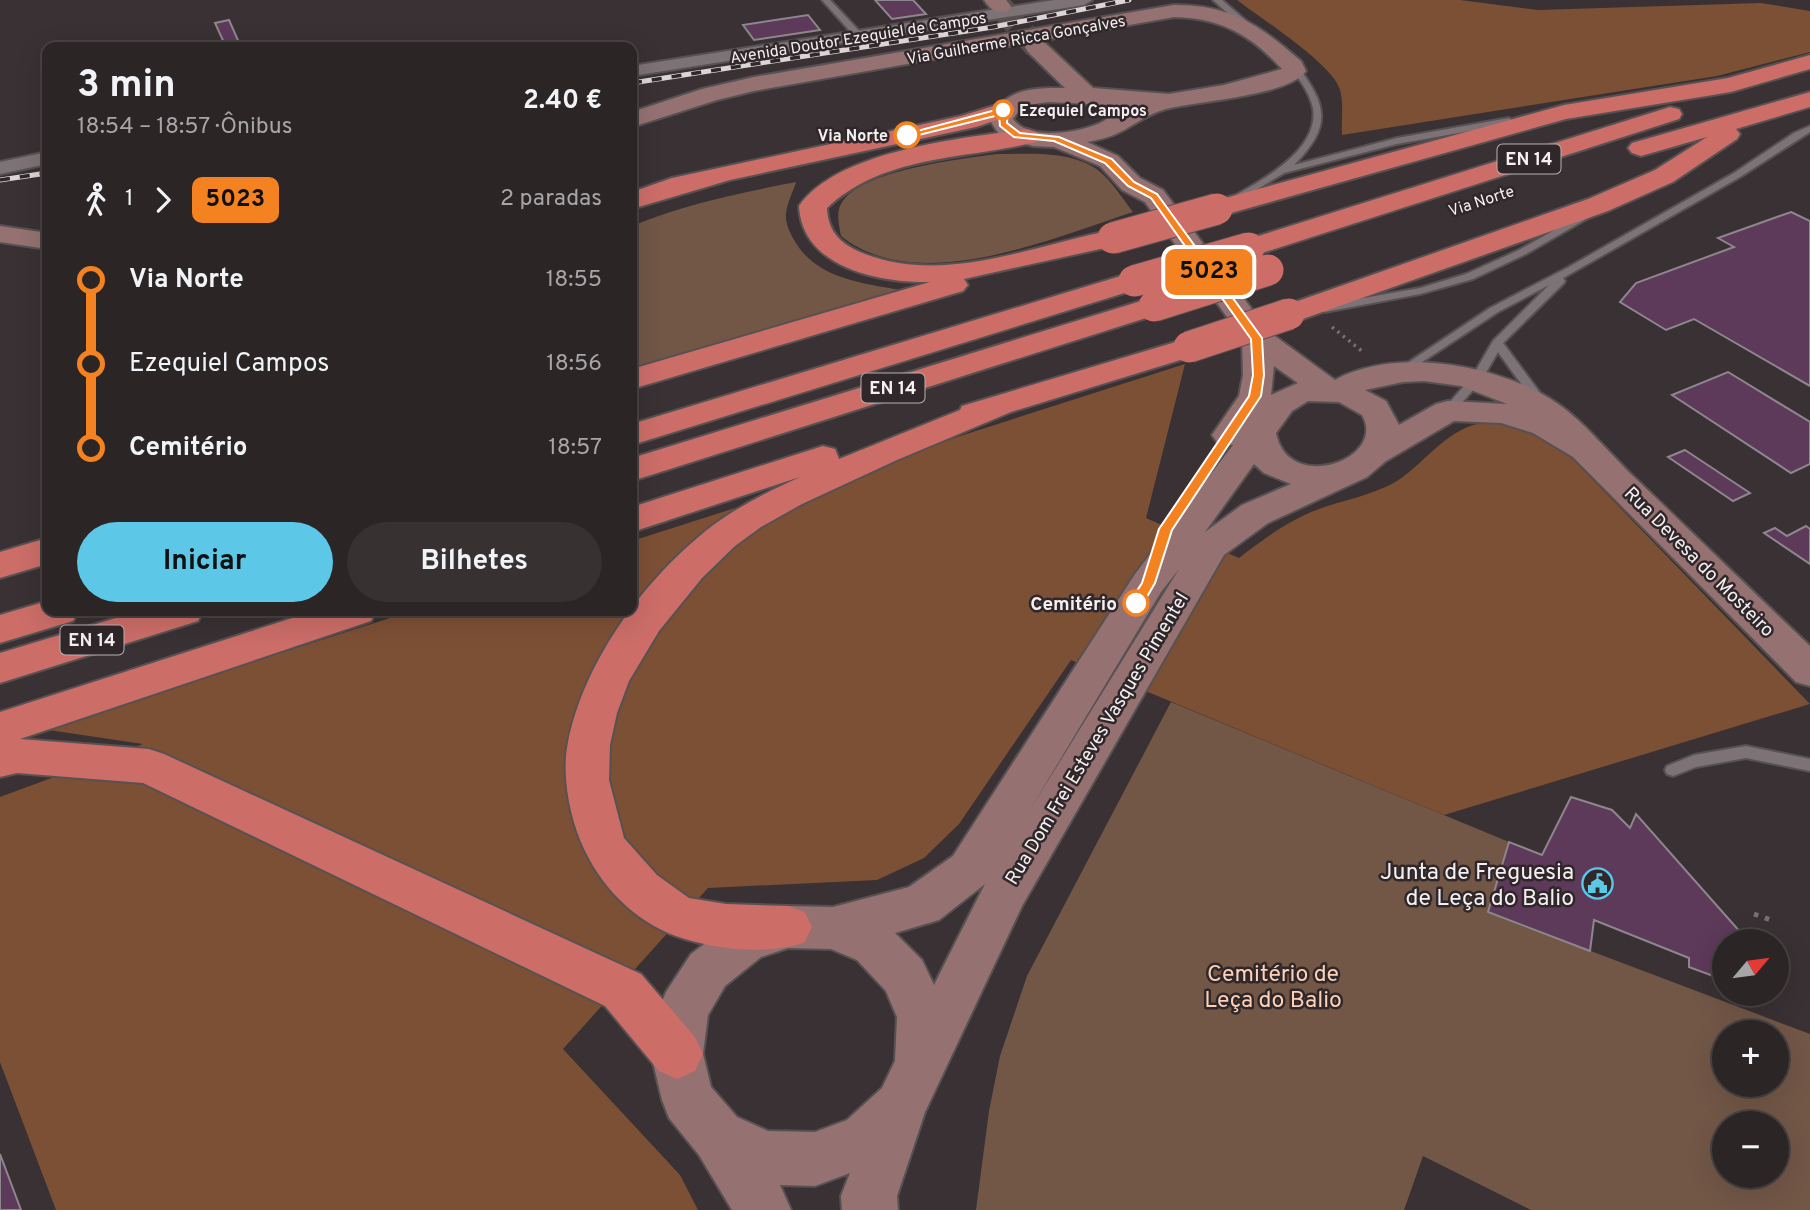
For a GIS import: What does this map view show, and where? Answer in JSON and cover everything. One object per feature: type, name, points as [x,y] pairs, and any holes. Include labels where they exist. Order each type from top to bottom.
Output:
[{"type":"highway","points":[[637,378],[1217,209],[1564,112],[1731,85],[1810,62]]},
{"type":"highway","name":"Via Norte","points":[[637,468],[1144,293],[1249,248],[1670,114],[1810,74]]},
{"type":"highway","name":"Via Norte","points":[[1465,206],[1701,129],[1764,114],[1810,99]]},
{"type":"highway","points":[[637,199],[681,184],[730,172],[967,122],[1010,106]]},
{"type":"highway","points":[[637,518],[869,442],[999,406],[1301,313],[1598,205],[1664,176],[1764,114]]},
{"type":"highway","points":[[1027,137],[907,158],[876,166],[848,178],[822,195],[813,206],[816,232],[830,247],[849,258],[875,268],[910,274],[963,272],[1078,244],[1113,239]]},
{"type":"highway","name":"Via Norte","points":[[637,434],[1144,293],[1281,265]]},
{"type":"highway","points":[[810,928],[714,925],[669,912],[622,870],[603,844],[587,774],[593,723],[608,682],[640,626],[666,592],[738,524],[767,506],[876,454],[999,406]]},
{"type":"highway","points":[[0,565],[42,552]]},
{"type":"highway","name":"EN 14","points":[[0,629],[43,616]]},
{"type":"highway","name":"EN 14","points":[[0,668],[168,616]]},
{"type":"highway","points":[[0,729],[342,616]]},
{"type":"highway","points":[[0,760],[17,756],[149,766],[623,990],[677,1054]]},
{"type":"main road","name":"Via Guilherme Ricca Gonçalves","points":[[637,118],[710,94],[754,84],[1164,12],[1214,14],[1234,20],[1248,27],[1293,66]]},
{"type":"main road","points":[[1116,123],[1121,108],[1094,95],[1035,47],[1040,80],[1010,106],[1001,119],[1007,128],[1027,137],[1056,139],[1088,135],[1116,123],[1166,101],[1280,79],[1291,74],[1293,66]]},
{"type":"main road","points":[[1010,106],[1049,95],[1094,95],[1166,101]]},
{"type":"main road","points":[[1116,123],[1154,181],[1154,196]]},
{"type":"main road","points":[[1056,139],[1109,161],[1131,184],[1154,196],[1257,345],[1272,370],[1260,446],[1267,458],[1281,469],[1298,476],[1338,477],[1448,411],[1504,413],[1545,426],[1589,452]]},
{"type":"main road","points":[[0,233],[42,240]]},
{"type":"main road","points":[[1257,345],[1333,390],[1366,403],[1380,419],[1383,432],[1374,453]]},
{"type":"main road","name":"Rua Dom Frei Esteves Vasques Pimentel","points":[[1148,583],[1165,529],[1255,396],[1259,375],[1257,345]]},
{"type":"main road","points":[[1265,423],[1290,397],[1333,390],[1353,381],[1394,372],[1440,371],[1478,379],[1511,391],[1547,411],[1589,452]]},
{"type":"main road","name":"Rua Dom Frei Esteves Vasques Pimentel","points":[[810,928],[922,905],[969,870],[1148,583],[1265,423]]},
{"type":"main road","name":"Rua Devesa do Mosteiro","points":[[1589,452],[1810,671]]},
{"type":"main road","name":"Rua Dom Frei Esteves Vasques Pimentel","points":[[870,1210],[869,1196],[911,1085],[1005,892],[1211,546],[1255,514],[1338,477]]},
{"type":"main road","points":[[719,1136],[766,1158],[815,1159],[864,1141],[911,1085],[922,1017],[905,976],[874,945],[810,928],[745,941],[708,970],[684,1009],[677,1054],[688,1100],[719,1136],[763,1210]]},
{"type":"street","name":"Avenida Doutor Ezequiel de Campos","points":[[637,70],[1084,0]]},
{"type":"street","points":[[0,168],[42,159]]},
{"type":"lane","points":[[826,0],[860,37]]},
{"type":"lane","points":[[1217,0],[1248,27]]},
{"type":"lane","points":[[1285,170],[1309,143],[1314,132],[1317,107],[1315,94],[1293,66]]},
{"type":"lane","points":[[1217,209],[1285,170],[1396,141],[1564,112]]},
{"type":"lane","points":[[1394,372],[1494,310],[1571,270],[1737,175],[1810,129]]},
{"type":"lane","points":[[1448,411],[1478,379],[1497,344],[1571,270]]},
{"type":"lane","points":[[1497,344],[1547,411]]},
{"type":"lane","points":[[1673,770],[1694,761],[1746,752],[1810,765]]},
{"type":"path","points":[[1301,313],[1354,343],[1394,372]]},
{"type":"path","points":[[1754,914],[1774,921]]},
{"type":"green space","points":[[997,154],[1049,154],[1087,164],[1108,179],[1133,212],[1024,248],[945,262],[907,262],[872,254],[841,236],[838,215],[841,204],[851,192],[868,183],[912,168]]},
{"type":"green space","points":[[796,182],[786,220],[802,252],[814,263],[842,277],[905,291],[637,367],[637,224],[692,205]]},
{"type":"green space","name":"Cemitério de Leça do Balio","points":[[1171,702],[1509,842],[1488,912],[1712,997],[1712,1006],[1736,1006],[1773,1020],[1712,1020],[1712,1097],[1789,1097],[1789,1026],[1810,1034],[1810,1210],[1531,1210],[1423,1156],[1404,1210],[976,1210],[989,1111],[1000,1056],[1027,976]]},
{"type":"shaded area","points":[[1237,0],[1460,0],[1538,10],[1761,3],[1810,11],[1810,52],[1717,76],[1342,135],[1341,95],[1335,79],[1310,55]]},
{"type":"shaded area","points":[[1185,364],[1146,518],[1239,558],[1301,516],[1377,491],[1397,481],[1460,430],[1485,423],[1506,425],[1565,451],[1810,704],[1444,815],[1071,660],[959,824],[924,858],[877,880],[708,888],[563,1049],[680,1175],[698,1210],[56,1210],[0,1062],[0,797],[143,744],[42,729],[396,616],[637,616],[637,539]]},
{"type":"building","points":[[875,0],[913,0],[926,14],[892,19]]},
{"type":"building","points":[[808,15],[820,30],[754,40],[743,25]]},
{"type":"building","points":[[229,20],[239,42],[224,42],[215,23]]},
{"type":"building","points":[[1791,212],[1810,221],[1810,386],[1694,319],[1666,330],[1620,302],[1636,283],[1734,247],[1718,238]]},
{"type":"building","points":[[1728,372],[1810,422],[1810,464],[1791,473],[1672,395]]},
{"type":"building","points":[[1685,450],[1750,493],[1733,501],[1668,457]]},
{"type":"building","points":[[1806,526],[1810,529],[1810,564],[1764,533],[1775,528],[1787,536]]},
{"type":"building","name":"Junta de Freguesia de Leça do Balio","points":[[1571,797],[1612,810],[1630,828],[1636,814],[1738,929],[1712,929],[1712,976],[1689,967],[1689,958],[1594,920],[1590,951],[1488,912],[1509,842],[1542,855]]},
{"type":"building","points":[[0,1154],[21,1210],[0,1210]]},
{"type":"tunnel","points":[[1000,6],[1036,47]]},
{"type":"railway","points":[[637,82],[993,27],[1129,0]]},
{"type":"railway","points":[[0,180],[42,174]]},
{"type":"bus line","name":"5023","points":[[907,135],[967,122],[1003,110],[1003,124],[1017,135],[1056,139],[1109,161],[1131,184],[1154,196],[1257,338],[1259,375],[1255,396],[1165,529],[1148,583],[1136,603]]},
{"type":"place","name":"Ezequiel Campos","points":[[1003,110]]},
{"type":"place","name":"Via Norte","points":[[907,135]]},
{"type":"place","name":"Cemitério","points":[[1136,603]]},
{"type":"place","name":"Junta de Freguesia de Leça do Balio","points":[[1597,884]]}]
